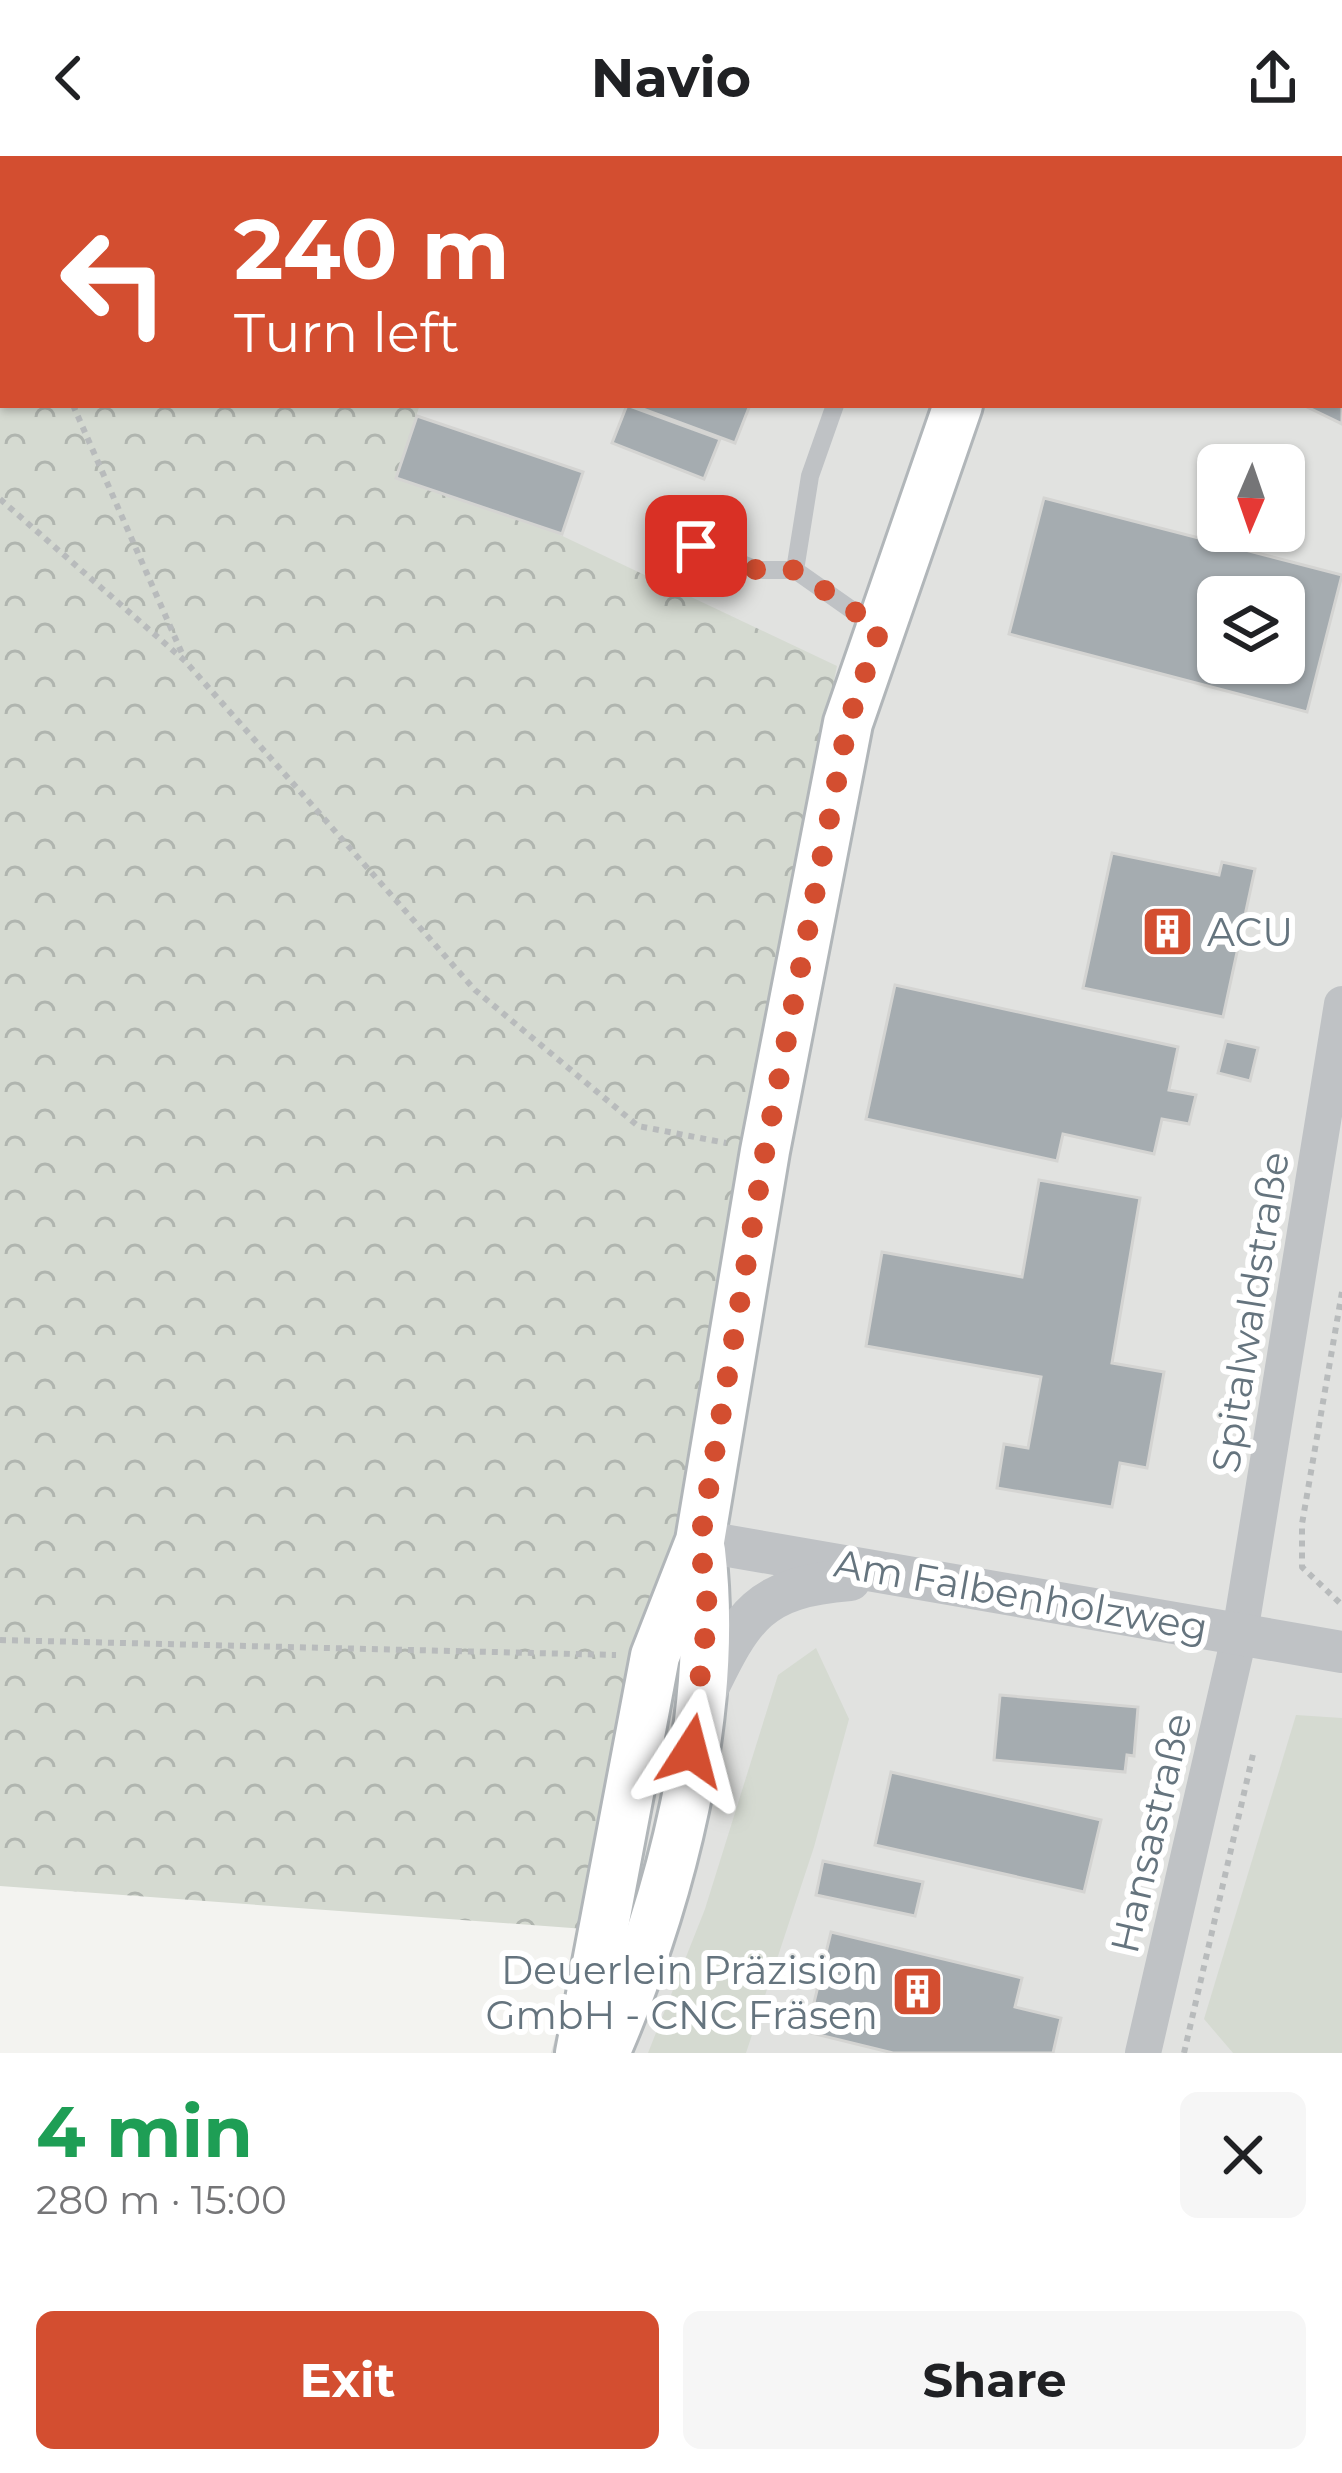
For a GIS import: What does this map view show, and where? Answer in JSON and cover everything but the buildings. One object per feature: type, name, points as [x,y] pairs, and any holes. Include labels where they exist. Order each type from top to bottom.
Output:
[{"type":"main road","points":[[580,2053],[655,1656],[700,1541],[765,1151],[848,723],[957,408]]},
{"type":"main road","points":[[604,2053],[667,1888],[699,1706],[708,1612],[700,1541]]},
{"type":"street","name":"Spitalwaldstraße","points":[[1240,1633],[1342,1004]]},
{"type":"street","name":"Am Falbenholzweg","points":[[700,1541],[1342,1652]]},
{"type":"street","points":[[699,1706],[730,1642],[773,1594],[802,1583],[912,1575]]},
{"type":"street","name":"Hansastraße","points":[[1143,2053],[1240,1633]]},
{"type":"lane","points":[[795,570],[810,476],[834,408]]},
{"type":"lane","points":[[665,534],[757,570],[795,570],[880,629]]},
{"type":"path","points":[[74,408],[185,661]]},
{"type":"path","points":[[0,499],[185,661],[476,990],[638,1126],[765,1151]]},
{"type":"path","points":[[1342,1292],[1302,1524],[1302,1567],[1342,1605]]},
{"type":"path","points":[[0,1640],[655,1656]]},
{"type":"path","points":[[1184,2053],[1254,1750]]},
{"type":"shaded area","points":[[419,408],[1342,408],[1342,2053],[551,2053],[585,1929],[678,1516],[736,1169],[402,459]]},
{"type":"green space","points":[[0,408],[419,408],[402,460],[837,666],[736,1169],[678,1516],[585,1929],[0,1886]]},
{"type":"green space","points":[[816,1648],[849,1719],[814,1847],[746,2053],[648,2053],[705,1909],[778,1675]]},
{"type":"green space","points":[[1296,1715],[1342,1718],[1342,2053],[1233,2053],[1204,2019]]},
{"type":"place","name":"ACU","points":[[1168,932]]},
{"type":"place","name":"Deuerlein Präzision GmbH - CNC Fräsen","points":[[917,1992]]},
{"type":"route","points":[[691,1751],[708,1612],[700,1541],[765,1151],[848,723],[880,629],[795,570],[757,570],[696,546]]}]
